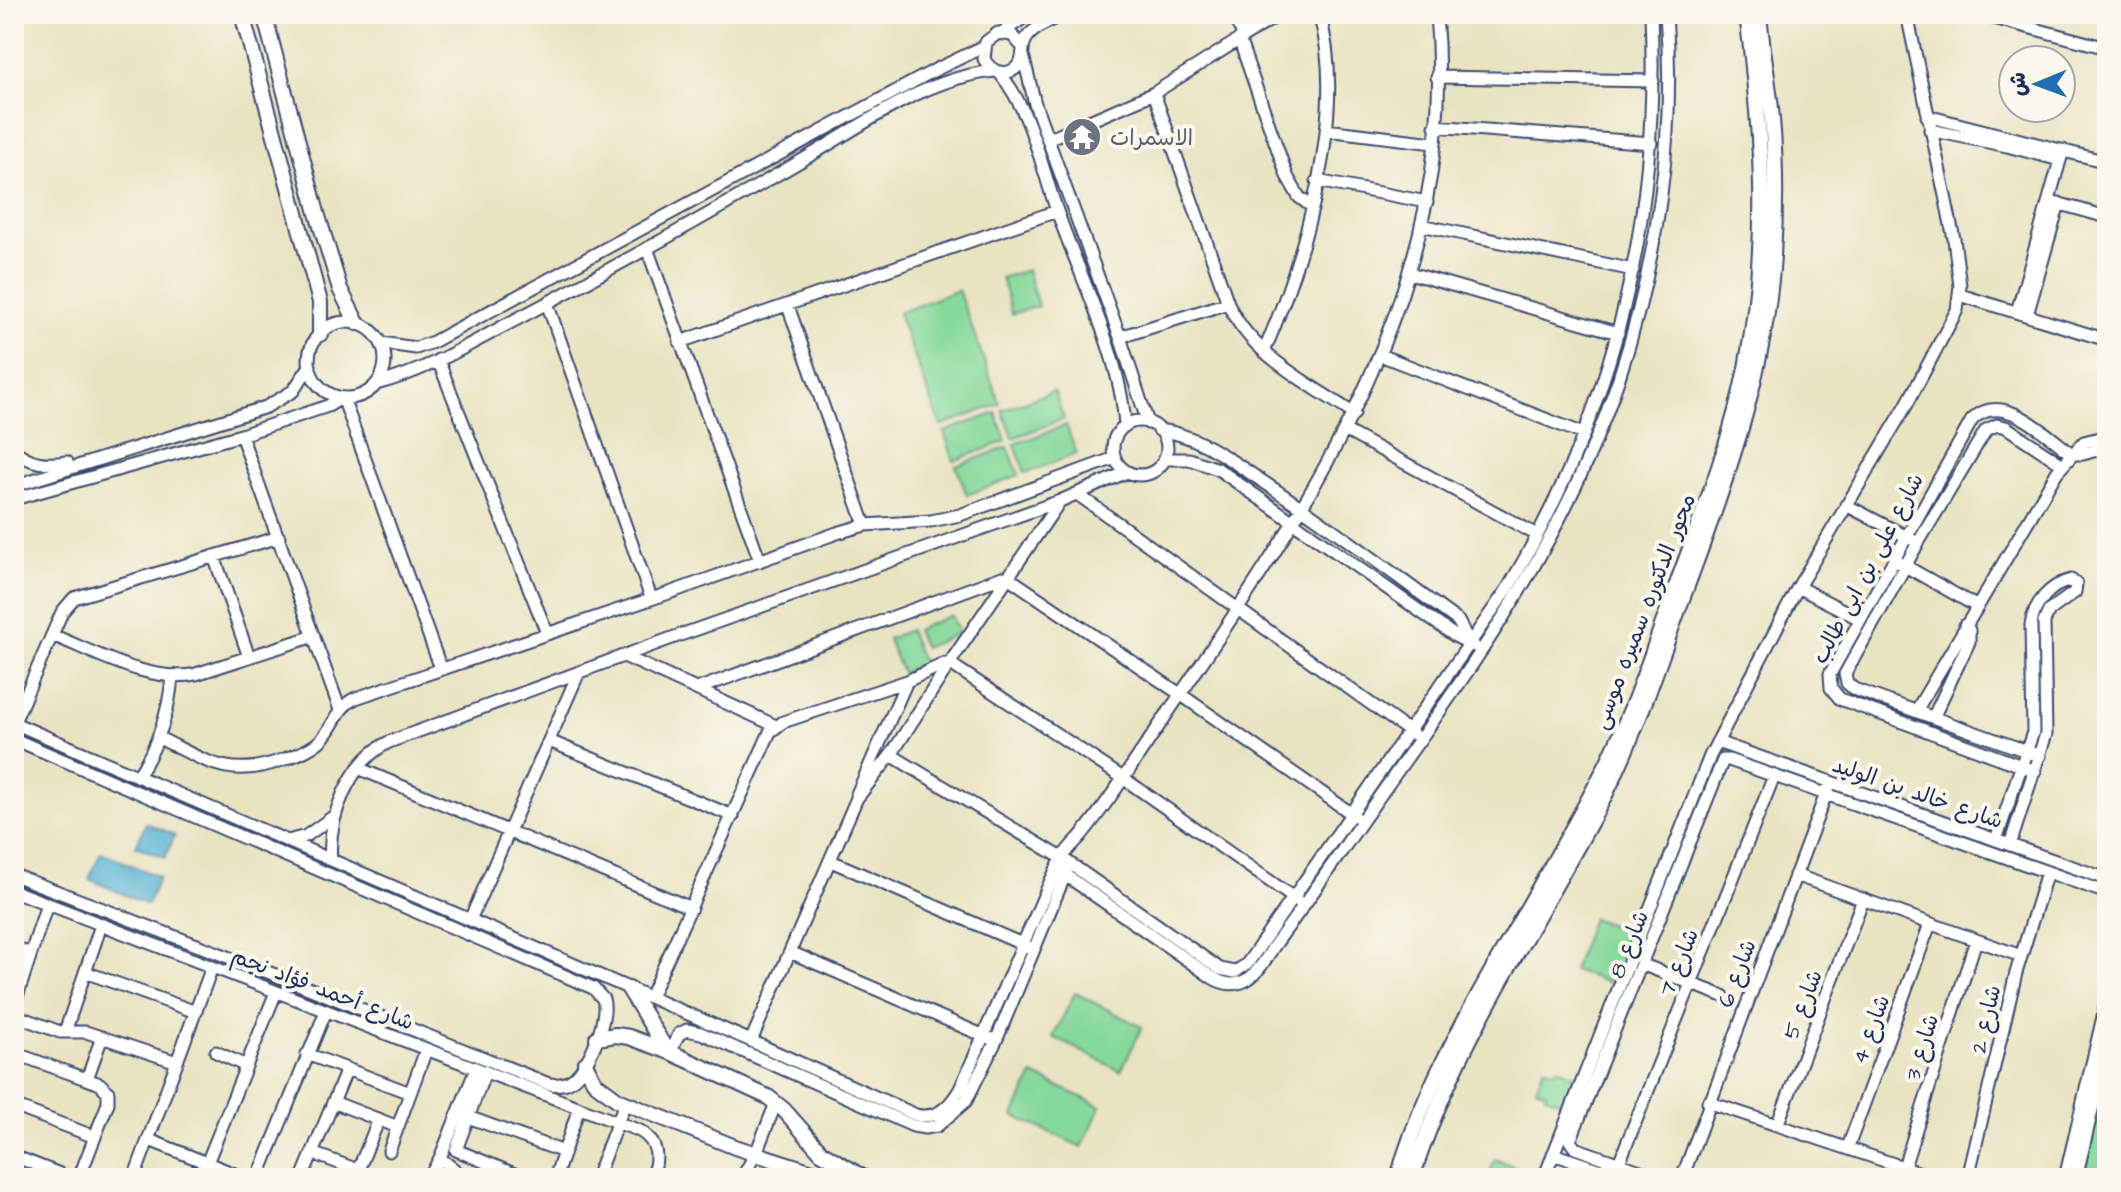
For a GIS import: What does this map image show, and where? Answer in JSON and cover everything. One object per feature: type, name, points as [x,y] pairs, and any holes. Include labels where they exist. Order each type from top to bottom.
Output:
[{"type":"main road","points":[[242,14],[320,302],[320,334]]},
{"type":"main road","points":[[264,14],[317,213],[342,296],[357,323]]},
{"type":"main road","name":"محور الدكتوره سميره موسى","points":[[1398,1178],[1411,1135],[1446,1056],[1595,789],[1624,729],[1724,455],[1746,370],[1761,255],[1761,145],[1747,14]]},
{"type":"main road","name":"محور الدكتوره سميره موسى","points":[[1412,1178],[1424,1139],[1457,1064],[1604,795],[1634,733],[1734,458],[1757,373],[1773,257],[1772,121],[1759,14]]},
{"type":"main road","points":[[629,989],[668,1052]]},
{"type":"main road","points":[[597,1038],[623,1036],[761,1093],[776,1103],[821,1152],[864,1178]]},
{"type":"main road","points":[[585,1064],[600,1088],[625,1103],[831,1178]]},
{"type":"street","points":[[381,343],[416,348],[433,342],[935,70],[983,47],[993,35],[1003,32],[1029,14]]},
{"type":"street","points":[[14,499],[241,435],[328,406],[342,398],[362,395],[376,384],[401,377],[438,360],[754,189],[918,93],[956,77],[1015,68],[1035,30],[1063,14]]},
{"type":"street","points":[[1232,14],[1287,176],[1299,197],[1312,207]]},
{"type":"street","points":[[1048,139],[1154,93],[1280,14]]},
{"type":"street","points":[[1264,352],[1293,281],[1312,207],[1326,130],[1329,77],[1326,41],[1319,14]]},
{"type":"street","points":[[941,1118],[957,1094],[1078,839],[1238,609],[1294,522],[1354,414],[1410,273],[1427,202],[1435,126],[1436,14]]},
{"type":"street","points":[[1300,902],[1362,822],[1481,651],[1584,434],[1618,333],[1645,205],[1653,81],[1651,14]]},
{"type":"street","points":[[891,755],[1063,866],[1213,978],[1230,984],[1246,980],[1254,974],[1351,814],[1470,644],[1512,591],[1569,499],[1609,407],[1639,309],[1660,207],[1668,118],[1666,14]]},
{"type":"street","points":[[1544,1178],[1702,773],[1798,587],[1951,324],[1960,295],[1954,239],[1907,14]]},
{"type":"street","points":[[1978,14],[2107,48]]},
{"type":"street","points":[[1003,32],[1016,37],[1022,50],[1048,139],[1148,423]]},
{"type":"street","points":[[983,47],[987,64],[998,72],[1023,111],[1119,383],[1125,426]]},
{"type":"street","points":[[1437,77],[1653,81]]},
{"type":"street","points":[[1154,93],[1228,303],[1243,332],[1264,352],[1354,414]]},
{"type":"street","points":[[1927,116],[2062,155],[2107,162]]},
{"type":"street","points":[[1435,126],[1651,143]]},
{"type":"street","points":[[1326,130],[1434,143]]},
{"type":"street","points":[[1930,130],[2009,141]]},
{"type":"street","points":[[2022,313],[2054,202],[2062,155]]},
{"type":"street","points":[[744,174],[754,189]]},
{"type":"street","points":[[1317,181],[1427,202]]},
{"type":"street","points":[[2054,202],[2107,217]]},
{"type":"street","points":[[1645,205],[1660,207]]},
{"type":"street","points":[[680,342],[1057,211]]},
{"type":"street","points":[[1421,225],[1633,270]]},
{"type":"street","points":[[647,248],[760,561]]},
{"type":"street","points":[[1410,273],[1618,333]]},
{"type":"street","points":[[1960,295],[2107,340]]},
{"type":"street","points":[[547,303],[651,598]]},
{"type":"street","points":[[1120,337],[1228,303]]},
{"type":"street","points":[[788,306],[865,525]]},
{"type":"street","points":[[376,384],[385,364],[381,343],[375,334],[357,323],[337,323],[320,334],[313,343],[312,375],[324,390],[342,398],[441,669]]},
{"type":"street","points":[[1380,355],[1584,434]]},
{"type":"street","points":[[438,360],[547,633]]},
{"type":"street","points":[[14,486],[52,468],[84,462],[275,404],[299,385],[310,366]]},
{"type":"street","name":"شارع على بن ابى طالب","points":[[2035,771],[1847,702],[1835,694],[1829,681],[1905,536],[1972,420],[1984,409],[1998,408],[2016,415],[2072,454]]},
{"type":"street","points":[[1159,430],[1165,440],[1164,459],[1151,473],[1139,475],[1127,472],[1115,458],[1114,441],[1125,426],[1134,422],[1148,423],[1159,430],[1183,434],[1202,442],[1302,507],[1458,621],[1470,644]]},
{"type":"street","name":"شارع على بن ابى طالب","points":[[2040,756],[1854,689],[1845,679],[1918,543],[1989,428],[1997,425],[2006,427],[2063,465]]},
{"type":"street","points":[[1346,431],[1537,535]]},
{"type":"street","points":[[241,435],[340,710]]},
{"type":"street","points":[[1916,711],[2063,465],[2086,441],[2107,436]]},
{"type":"street","points":[[2072,454],[2107,447]]},
{"type":"street","points":[[14,450],[25,459],[52,468]]},
{"type":"street","points":[[159,738],[223,767],[253,769],[312,747],[328,732],[340,710],[352,700],[837,533],[865,525],[952,517],[1115,458]]},
{"type":"street","points":[[1164,459],[1189,459],[1218,469],[1455,636],[1481,651]]},
{"type":"street","points":[[52,468],[58,485]]},
{"type":"street","points":[[331,860],[334,816],[358,768],[373,751],[389,742],[1060,501],[1127,472]]},
{"type":"street","points":[[1077,494],[1420,739]]},
{"type":"street","points":[[857,798],[891,755],[1060,501]]},
{"type":"street","points":[[1846,505],[1918,543]]},
{"type":"street","points":[[279,537],[79,596],[65,607],[14,722],[916,1115],[941,1118]]},
{"type":"street","points":[[214,556],[249,657]]},
{"type":"street","points":[[1893,559],[1976,606]]},
{"type":"street","points":[[697,689],[1002,577],[1009,578],[1362,822]]},
{"type":"street","points":[[1996,840],[2027,751],[2034,720],[2032,618],[2036,605],[2067,580],[2075,583],[2075,592],[2049,611],[2044,622],[2047,721],[2040,756],[2010,845]]},
{"type":"street","points":[[1798,587],[1860,619]]},
{"type":"street","points":[[2049,592],[2057,604]]},
{"type":"street","points":[[1933,718],[1969,642],[1969,630],[1965,625]]},
{"type":"street","points":[[52,635],[149,673],[172,677],[196,674],[314,636]]},
{"type":"street","points":[[624,656],[776,726]]},
{"type":"street","points":[[650,997],[767,737],[776,726],[949,664]]},
{"type":"street","points":[[949,664],[1123,778],[1300,902]]},
{"type":"street","points":[[470,920],[579,672]]},
{"type":"street","points":[[138,776],[159,738],[170,702],[172,677]]},
{"type":"street","points":[[751,1041],[907,681]]},
{"type":"street","points":[[1940,735],[1946,722]]},
{"type":"street","points":[[14,739],[593,988],[603,999],[606,1009],[585,1064]]},
{"type":"street","points":[[549,741],[733,816]]},
{"type":"street","name":"شارع خالد بن الوليد","points":[[1717,742],[1828,789],[2107,893]]},
{"type":"street","name":"شارع خالد بن الوليد","points":[[1729,760],[1774,776],[1828,789],[1996,840],[2107,879]]},
{"type":"street","name":"شارع 8","points":[[1619,1163],[1575,1148],[1571,1138],[1720,763],[1729,760]]},
{"type":"street","points":[[358,768],[691,908]]},
{"type":"street","name":"شارع 7","points":[[1619,1163],[1774,776]]},
{"type":"street","name":"شارع 6","points":[[1682,1178],[1828,789]]},
{"type":"street","points":[[288,841],[306,836],[334,816]]},
{"type":"street","points":[[233,832],[239,828],[239,820]]},
{"type":"street","points":[[267,847],[267,840],[273,835]]},
{"type":"street","points":[[831,861],[1028,947]]},
{"type":"street","name":"شارع 2","points":[[1968,1178],[2021,956],[2047,872]]},
{"type":"street","name":"شارع أحمد فؤاد نجم","points":[[14,875],[549,1084],[561,1085],[572,1080],[585,1064]]},
{"type":"street","points":[[1795,875],[2021,956]]},
{"type":"street","name":"شارع أحمد فؤاد نجم","points":[[14,891],[640,1131],[651,1140],[657,1154],[651,1178]]},
{"type":"street","name":"شارع 5","points":[[1778,1123],[1863,899]]},
{"type":"street","points":[[15,999],[47,904]]},
{"type":"street","name":"شارع 4","points":[[1848,1147],[1930,924]]},
{"type":"street","points":[[65,1032],[101,925]]},
{"type":"street","name":"شارع 3","points":[[1904,1167],[1976,940]]},
{"type":"street","points":[[668,1052],[679,1034],[687,1030],[697,1031],[913,1126],[930,1128],[966,1101],[996,1041],[1028,947]]},
{"type":"street","points":[[14,948],[31,954]]},
{"type":"street","points":[[790,952],[996,1041]]},
{"type":"street","points":[[1641,964],[1723,996]]},
{"type":"street","points":[[134,1178],[212,967]]},
{"type":"street","points":[[85,972],[196,1012]]},
{"type":"street","points":[[207,1163],[276,992]]},
{"type":"street","points":[[2065,1178],[2107,1000]]},
{"type":"street","points":[[258,1178],[326,1011]]},
{"type":"street","points":[[14,1015],[65,1032],[80,1031],[102,1037],[177,1062]]},
{"type":"street","points":[[87,1079],[102,1037]]},
{"type":"street","points":[[2076,1178],[2107,1047]]},
{"type":"street","points":[[389,1151],[426,1050]]},
{"type":"street","points":[[216,1052],[246,1066]]},
{"type":"street","points":[[14,1053],[105,1087],[110,1097],[79,1178]]},
{"type":"street","points":[[307,1054],[410,1093]]},
{"type":"street","points":[[302,1178],[347,1069]]},
{"type":"street","points":[[481,1070],[456,1149],[458,1153],[524,1178]]},
{"type":"street","points":[[429,1178],[481,1070]]},
{"type":"street","points":[[333,1102],[398,1127]]},
{"type":"street","points":[[1708,1102],[1936,1178]]},
{"type":"street","points":[[596,1178],[625,1103]]},
{"type":"street","points":[[742,1178],[756,1153],[776,1103]]},
{"type":"street","points":[[14,1106],[95,1137]]},
{"type":"street","points":[[555,1178],[579,1108]]},
{"type":"street","points":[[468,1117],[564,1152]]},
{"type":"street","points":[[312,1153],[359,1168],[379,1119]]},
{"type":"street","points":[[149,1140],[245,1178]]},
{"type":"street","points":[[1553,1154],[1624,1178]]},
{"type":"street","points":[[14,1156],[70,1178]]},
{"type":"street","points":[[440,1158],[465,1178]]},
{"type":"street","points":[[1619,1163],[1660,1178]]},
{"type":"street","points":[[29,1178],[34,1164]]},
{"type":"green space","points":[[1027,270],[1038,306],[1012,314],[1001,278]]},
{"type":"green space","points":[[958,290],[1000,404],[941,426],[898,313]]},
{"type":"green space","points":[[1054,391],[1064,419],[1013,438],[1002,410]]},
{"type":"green space","points":[[996,413],[1006,441],[954,461],[944,432]]},
{"type":"green space","points":[[1066,425],[1077,454],[1025,473],[1015,444]]},
{"type":"green space","points":[[1008,447],[1019,475],[967,495],[956,466]]},
{"type":"green space","points":[[951,615],[959,633],[924,648],[916,630]]},
{"type":"green space","points":[[909,630],[923,664],[902,673],[888,639]]},
{"type":"green space","points":[[1592,918],[1636,935],[1618,986],[1573,970]]},
{"type":"green space","points":[[1075,993],[1142,1027],[1121,1071],[1053,1037]]},
{"type":"green space","points":[[1544,1067],[1575,1075],[1564,1103],[1536,1088]]},
{"type":"green space","points":[[1033,1075],[1101,1106],[1082,1147],[1014,1116]]},
{"type":"green space","points":[[2102,1099],[2107,1101],[2107,1178],[2082,1178]]},
{"type":"green space","points":[[1495,1159],[1534,1175],[1533,1178],[1488,1178]]},
{"type":"water","points":[[146,823],[175,835],[165,858],[136,846]]},
{"type":"water","points":[[101,852],[159,877],[147,905],[89,879]]},
{"type":"place","name":"الاسمرات","points":[[1082,137]]}]
